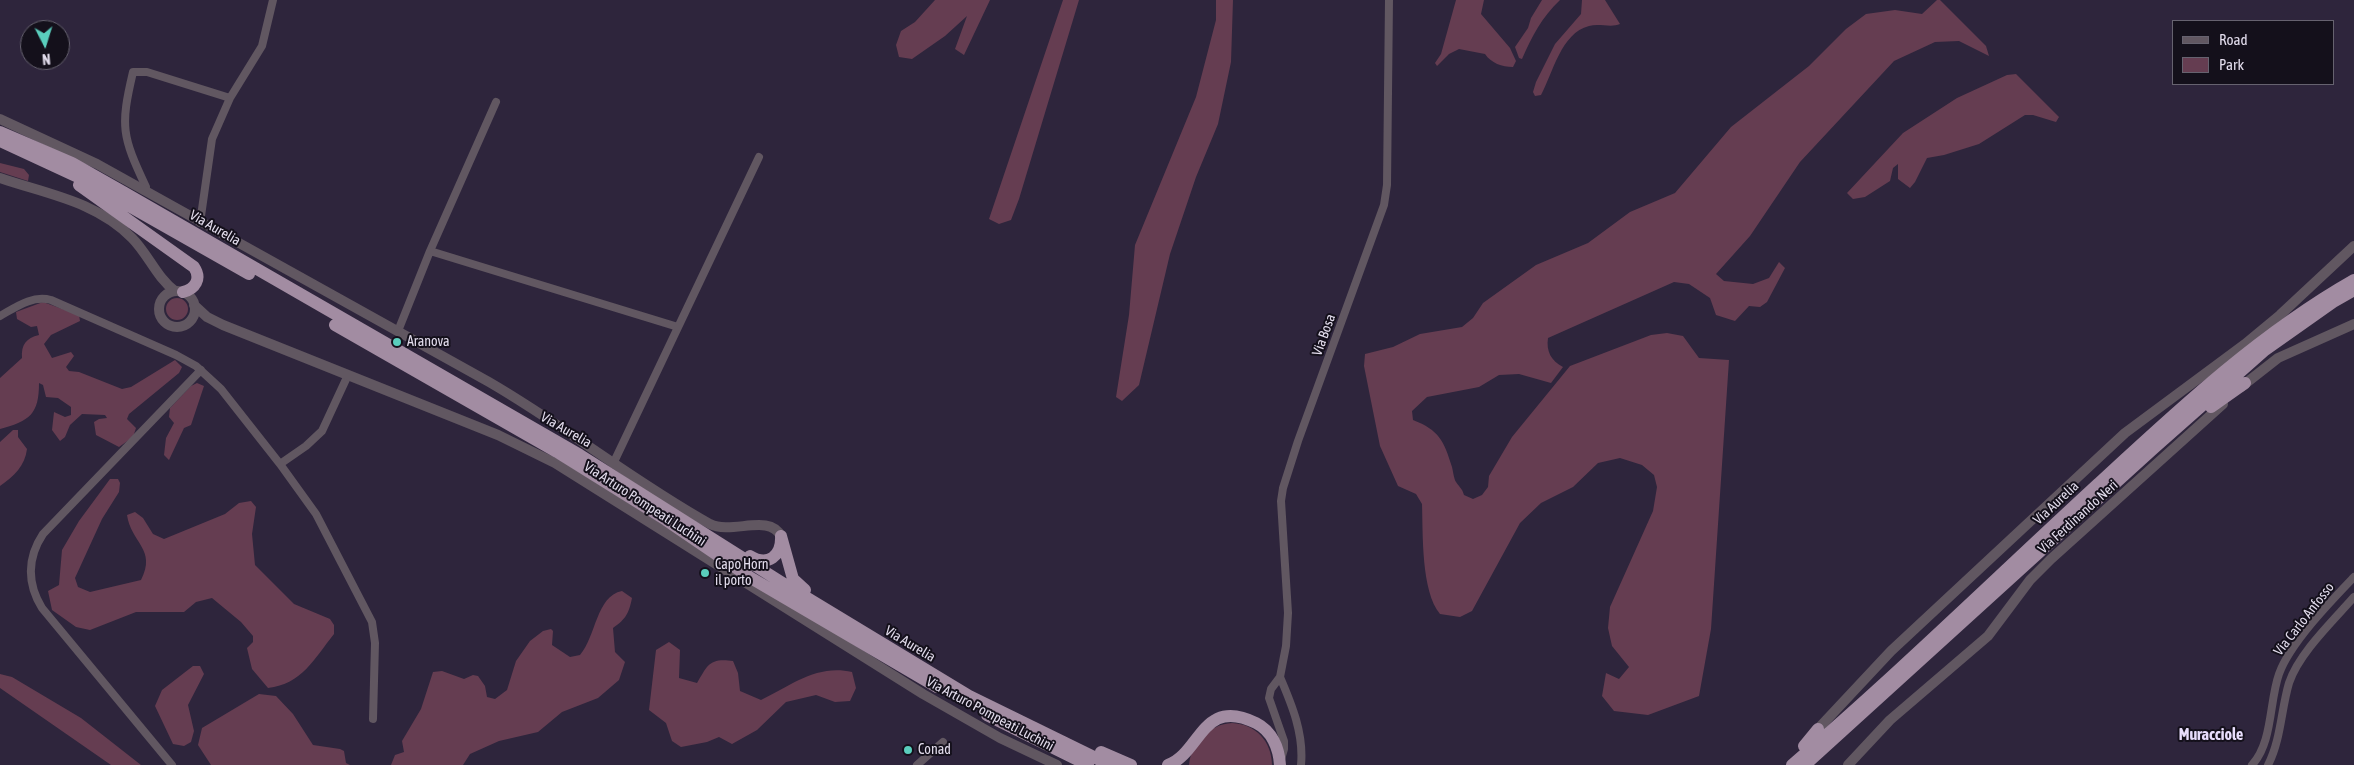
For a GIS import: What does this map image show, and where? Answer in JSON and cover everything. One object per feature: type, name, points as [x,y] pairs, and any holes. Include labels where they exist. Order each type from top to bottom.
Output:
[{"type":"highway","name":"Via Aurelia","points":[[0,132],[72,163],[126,192],[580,454],[850,625],[919,666],[1000,713],[1110,765]]},
{"type":"highway","name":"Via Aurelia","points":[[0,142],[69,172],[124,202],[557,452],[666,520],[751,578],[893,662],[1010,728],[1088,765]]},
{"type":"highway","points":[[0,142],[82,187],[194,267],[198,274],[197,282],[191,289],[179,292]]},
{"type":"highway","name":"Via Aurelia","points":[[1790,765],[2136,449],[2235,362],[2305,311],[2354,280]]},
{"type":"highway","name":"Via Aurelia","points":[[1806,765],[2154,448],[2266,350],[2333,302],[2354,290]]},
{"type":"highway","points":[[2245,344],[2305,311]]},
{"type":"highway","points":[[2154,448],[2245,383]]},
{"type":"highway","points":[[707,535],[726,542],[754,559],[765,562],[772,559],[778,553],[781,536]]},
{"type":"highway","points":[[781,536],[795,582],[850,625]]},
{"type":"highway","points":[[919,666],[1131,765]]},
{"type":"highway","points":[[1814,765],[1868,716],[1896,683]]},
{"type":"highway","points":[[1168,765],[1178,760],[1210,723],[1222,718],[1239,718],[1251,721],[1266,731],[1274,740],[1280,763]]},
{"type":"highway","points":[[1790,765],[1818,728]]},
{"type":"highway","points":[[1188,765],[1190,747]]},
{"type":"street","points":[[200,223],[211,145],[230,98],[262,46],[273,0]]},
{"type":"street","name":"Via Bosa","points":[[1280,763],[1284,741],[1269,698],[1271,689],[1280,677],[1286,646],[1288,613],[1281,501],[1283,488],[1298,441],[1384,205],[1387,185],[1388,0]]},
{"type":"street","points":[[145,192],[146,187],[130,153],[124,130],[125,106],[133,72],[147,72],[230,98]]},
{"type":"street","points":[[398,331],[430,251],[496,102]]},
{"type":"street","points":[[0,119],[69,150],[510,394],[613,464],[713,526],[730,528],[767,525],[777,530],[781,536]]},
{"type":"street","points":[[613,464],[759,158]]},
{"type":"street","points":[[0,178],[90,208],[119,226],[148,257],[165,283],[190,297],[194,305],[193,317],[190,322],[180,327],[169,325],[161,318],[159,306],[164,296],[179,292]]},
{"type":"street","points":[[1818,728],[1898,645],[2125,433],[2245,344],[2280,315],[2354,246]]},
{"type":"street","points":[[430,251],[678,327]]},
{"type":"street","points":[[148,257],[160,287],[161,301]]},
{"type":"street","points":[[0,316],[30,300],[42,298],[51,300],[168,351],[201,370],[221,388],[316,514],[372,622],[375,643],[373,718]]},
{"type":"street","name":"Via Arturo Pompeati Luchini","points":[[194,305],[207,317],[223,325],[498,434],[556,463],[930,698],[1000,738],[1057,765]]},
{"type":"street","name":"Via Arturo Pompeati Luchini","points":[[190,322],[206,321],[223,325]]},
{"type":"street","name":"Via Ferdinando Neri","points":[[1848,765],[1890,720],[1988,636],[2030,580],[2051,558],[2245,383],[2278,358],[2354,324]]},
{"type":"street","points":[[172,765],[44,610],[32,588],[30,566],[36,544],[43,534],[201,370]]},
{"type":"street","points":[[280,464],[306,446],[322,431],[348,375]]},
{"type":"street","name":"Via Carlo Anfosso","points":[[2252,765],[2263,747],[2275,690],[2283,666],[2301,639],[2354,577]]},
{"type":"street","points":[[2268,765],[2275,749],[2288,686],[2295,670],[2354,597]]},
{"type":"street","points":[[1280,677],[1296,720],[1301,747],[1301,765]]},
{"type":"street","points":[[916,765],[943,742]]},
{"type":"green space","points":[[935,0],[990,0],[964,55],[955,49],[967,16],[945,36],[912,59],[899,57],[896,45],[901,31],[915,22]]},
{"type":"green space","points":[[1063,0],[1079,0],[1019,199],[1011,220],[999,224],[989,219]]},
{"type":"green space","points":[[1216,0],[1233,0],[1231,62],[1218,124],[1196,177],[1170,254],[1139,385],[1122,401],[1116,397],[1129,315],[1135,245],[1196,97],[1216,20]]},
{"type":"green space","points":[[1456,0],[1484,0],[1481,14],[1510,48],[1516,61],[1513,67],[1497,64],[1485,54],[1459,49],[1449,54],[1437,66],[1435,63],[1441,54]]},
{"type":"green space","points":[[1542,0],[1560,0],[1538,27],[1522,59],[1519,58],[1515,47],[1528,28],[1531,18]]},
{"type":"green space","points":[[1582,0],[1605,0],[1620,24],[1613,26],[1589,26],[1579,30],[1571,37],[1559,55],[1541,95],[1535,96],[1533,92],[1536,82],[1555,44],[1581,14]]},
{"type":"green space","points":[[1937,0],[1940,0],[1986,46],[1989,56],[1959,41],[1935,42],[1894,61],[1800,162],[1750,236],[1716,274],[1724,281],[1753,284],[1769,278],[1779,262],[1785,268],[1767,302],[1760,307],[1749,306],[1735,321],[1716,315],[1710,298],[1689,284],[1674,282],[1548,338],[1550,355],[1555,362],[1563,367],[1551,383],[1519,374],[1499,375],[1479,387],[1427,397],[1412,411],[1413,420],[1435,432],[1443,443],[1456,482],[1464,495],[1473,499],[1482,495],[1488,487],[1489,476],[1512,437],[1570,366],[1651,335],[1667,333],[1683,336],[1699,358],[1729,360],[1711,629],[1699,696],[1648,715],[1614,711],[1602,696],[1606,673],[1619,679],[1629,667],[1612,646],[1608,628],[1610,607],[1653,511],[1657,487],[1654,475],[1642,465],[1620,458],[1598,463],[1573,487],[1541,503],[1520,523],[1472,611],[1460,617],[1440,614],[1429,591],[1426,577],[1422,504],[1416,494],[1398,486],[1380,446],[1364,366],[1365,354],[1393,347],[1420,334],[1462,327],[1473,318],[1483,303],[1536,265],[1588,243],[1630,212],[1675,193],[1731,127],[1809,66],[1846,29],[1866,14],[1895,10],[1922,14]]},
{"type":"green space","points":[[2016,74],[2059,117],[2056,122],[2033,115],[2025,115],[1979,144],[1944,155],[1927,158],[1910,188],[1898,179],[1898,164],[1893,168],[1890,181],[1865,197],[1853,199],[1847,193],[1903,133],[1957,98],[2007,75]]},
{"type":"green space","points":[[0,163],[24,169],[29,175],[28,181],[0,172]]},
{"type":"green space","points":[[177,298],[185,301],[188,309],[185,317],[177,320],[169,317],[166,309],[169,301]]},
{"type":"green space","points":[[43,302],[79,315],[80,321],[51,335],[44,344],[52,358],[71,352],[74,356],[66,367],[69,371],[79,372],[122,389],[131,387],[175,360],[182,367],[179,373],[129,414],[127,419],[136,428],[133,437],[119,447],[96,435],[94,422],[107,418],[105,415],[82,414],[70,425],[65,437],[60,441],[52,430],[54,412],[65,417],[71,415],[71,407],[58,398],[46,397],[43,385],[39,383],[37,402],[31,415],[19,423],[0,429],[0,378],[22,358],[22,349],[25,343],[39,335],[37,326],[31,327],[17,319],[16,312]]},
{"type":"green space","points":[[197,383],[204,386],[191,425],[184,428],[169,460],[164,455],[166,438],[174,423],[169,417],[170,408],[191,386]]},
{"type":"green space","points":[[13,430],[18,430],[18,437],[27,449],[26,455],[18,470],[0,486],[0,442]]},
{"type":"green space","points":[[110,479],[118,479],[120,483],[119,492],[102,519],[75,578],[78,587],[90,592],[141,580],[145,569],[145,553],[129,525],[127,515],[135,512],[143,518],[153,534],[164,539],[225,514],[239,503],[251,501],[256,507],[252,534],[255,565],[294,604],[330,619],[334,625],[334,634],[299,676],[280,686],[268,688],[252,669],[247,648],[253,642],[253,636],[241,622],[212,598],[196,602],[184,612],[136,612],[90,630],[76,627],[52,610],[48,591],[59,585],[62,550],[79,521]]},
{"type":"green space","points":[[622,591],[632,598],[631,603],[624,619],[613,628],[615,652],[625,662],[619,680],[598,698],[562,712],[538,732],[499,741],[470,754],[463,765],[391,765],[395,755],[404,752],[402,741],[421,709],[433,672],[442,671],[464,679],[473,675],[478,676],[485,686],[487,697],[495,699],[507,690],[516,661],[530,641],[543,631],[551,629],[553,631],[552,645],[570,657],[580,655],[607,601],[613,594]]},
{"type":"green space","points":[[669,642],[680,650],[679,678],[697,683],[710,664],[725,660],[733,661],[738,673],[740,691],[761,700],[805,677],[827,671],[852,672],[856,688],[850,701],[835,702],[816,695],[786,702],[757,730],[732,744],[719,737],[707,742],[681,747],[672,741],[666,723],[649,710],[656,650]]},
{"type":"green space","points":[[193,666],[200,666],[204,674],[188,705],[194,731],[191,742],[184,746],[173,744],[155,706],[162,690]]},
{"type":"green space","points":[[0,674],[12,677],[81,718],[141,765],[111,765],[0,688]]},
{"type":"green space","points":[[259,694],[276,696],[293,714],[313,745],[344,751],[346,763],[350,765],[211,765],[198,745],[202,728]]},
{"type":"green space","points":[[1232,723],[1248,727],[1261,736],[1269,749],[1272,765],[1189,765],[1193,749],[1203,736],[1216,727]]},
{"type":"place","name":"Aranova","points":[[397,342]]},
{"type":"place","name":"Capo Horn il porto","points":[[705,573]]},
{"type":"place","name":"Conad","points":[[908,750]]},
{"type":"district","name":"Muracciole","points":[[2211,735]]}]
